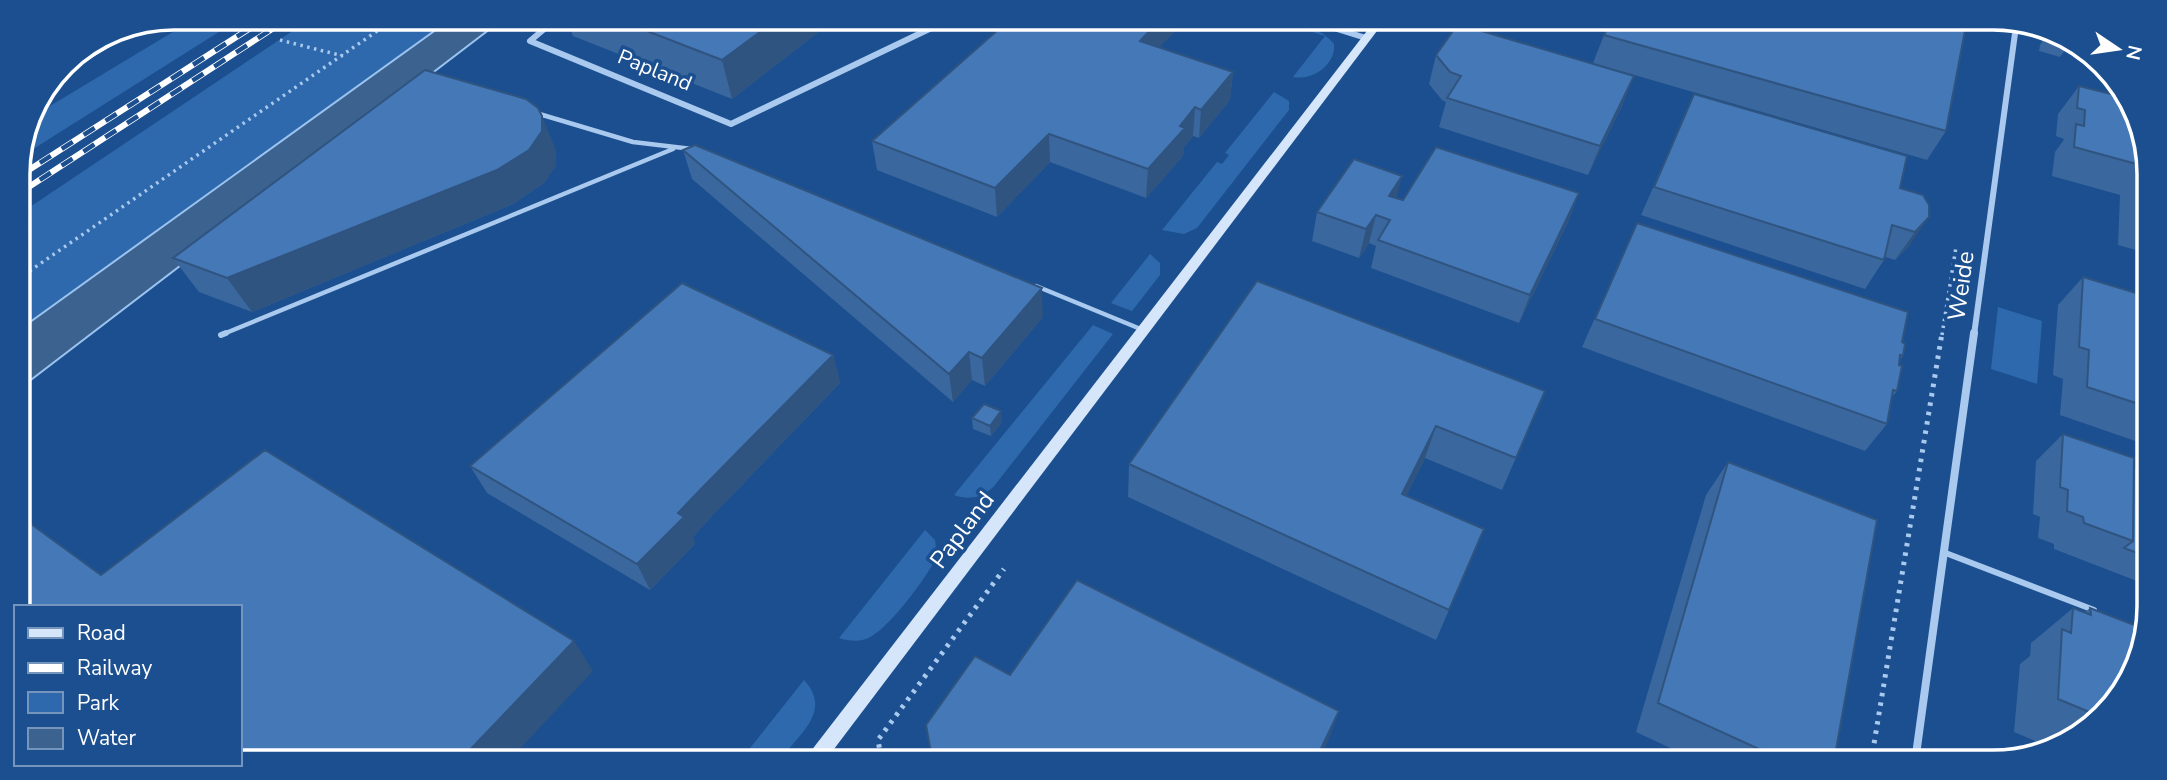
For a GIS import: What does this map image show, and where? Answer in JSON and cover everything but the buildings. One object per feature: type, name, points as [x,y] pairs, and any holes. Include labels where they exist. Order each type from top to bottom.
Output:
[{"type":"street","name":"Papland","points":[[543,30],[530,41],[731,124],[927,30]]},
{"type":"street","points":[[1340,30],[1366,38]]},
{"type":"street","name":"Papland","points":[[822,750],[1372,30]]},
{"type":"street","name":"Weide","points":[[1917,750],[2015,32]]},
{"type":"lane","points":[[530,111],[673,149],[702,148]]},
{"type":"lane","points":[[221,335],[673,149]]},
{"type":"lane","points":[[1029,283],[1143,330]]},
{"type":"lane","points":[[1943,552],[2105,614]]},
{"type":"path","points":[[30,271],[381,30]]},
{"type":"path","points":[[280,40],[344,56]]},
{"type":"path","points":[[1873,750],[1956,244]]},
{"type":"green space","points":[[176,30],[222,30],[32,150],[46,108]]},
{"type":"green space","points":[[294,30],[436,30],[30,322],[30,207]]},
{"type":"green space","points":[[1306,30],[1316,30],[1323,34],[1334,44],[1334,52],[1327,65],[1315,74],[1293,77],[1325,36]]},
{"type":"green space","points":[[1274,92],[1289,101],[1289,110],[1197,228],[1184,234],[1162,230],[1217,162],[1222,164],[1229,155],[1225,153]]},
{"type":"green space","points":[[1150,254],[1160,263],[1160,275],[1132,311],[1111,303]]},
{"type":"green space","points":[[1998,307],[2042,321],[2037,384],[1991,369]]},
{"type":"green space","points":[[1093,325],[1113,334],[995,485],[976,497],[954,495]]},
{"type":"green space","points":[[925,530],[935,540],[937,556],[906,602],[885,626],[866,639],[852,641],[839,638]]},
{"type":"green space","points":[[804,680],[815,701],[811,721],[805,730],[788,750],[749,750]]},
{"type":"water","points":[[436,30],[489,30],[30,381],[30,322]]},
{"type":"railway","points":[[30,169],[247,30]]},
{"type":"railway","points":[[30,186],[271,30]]}]
